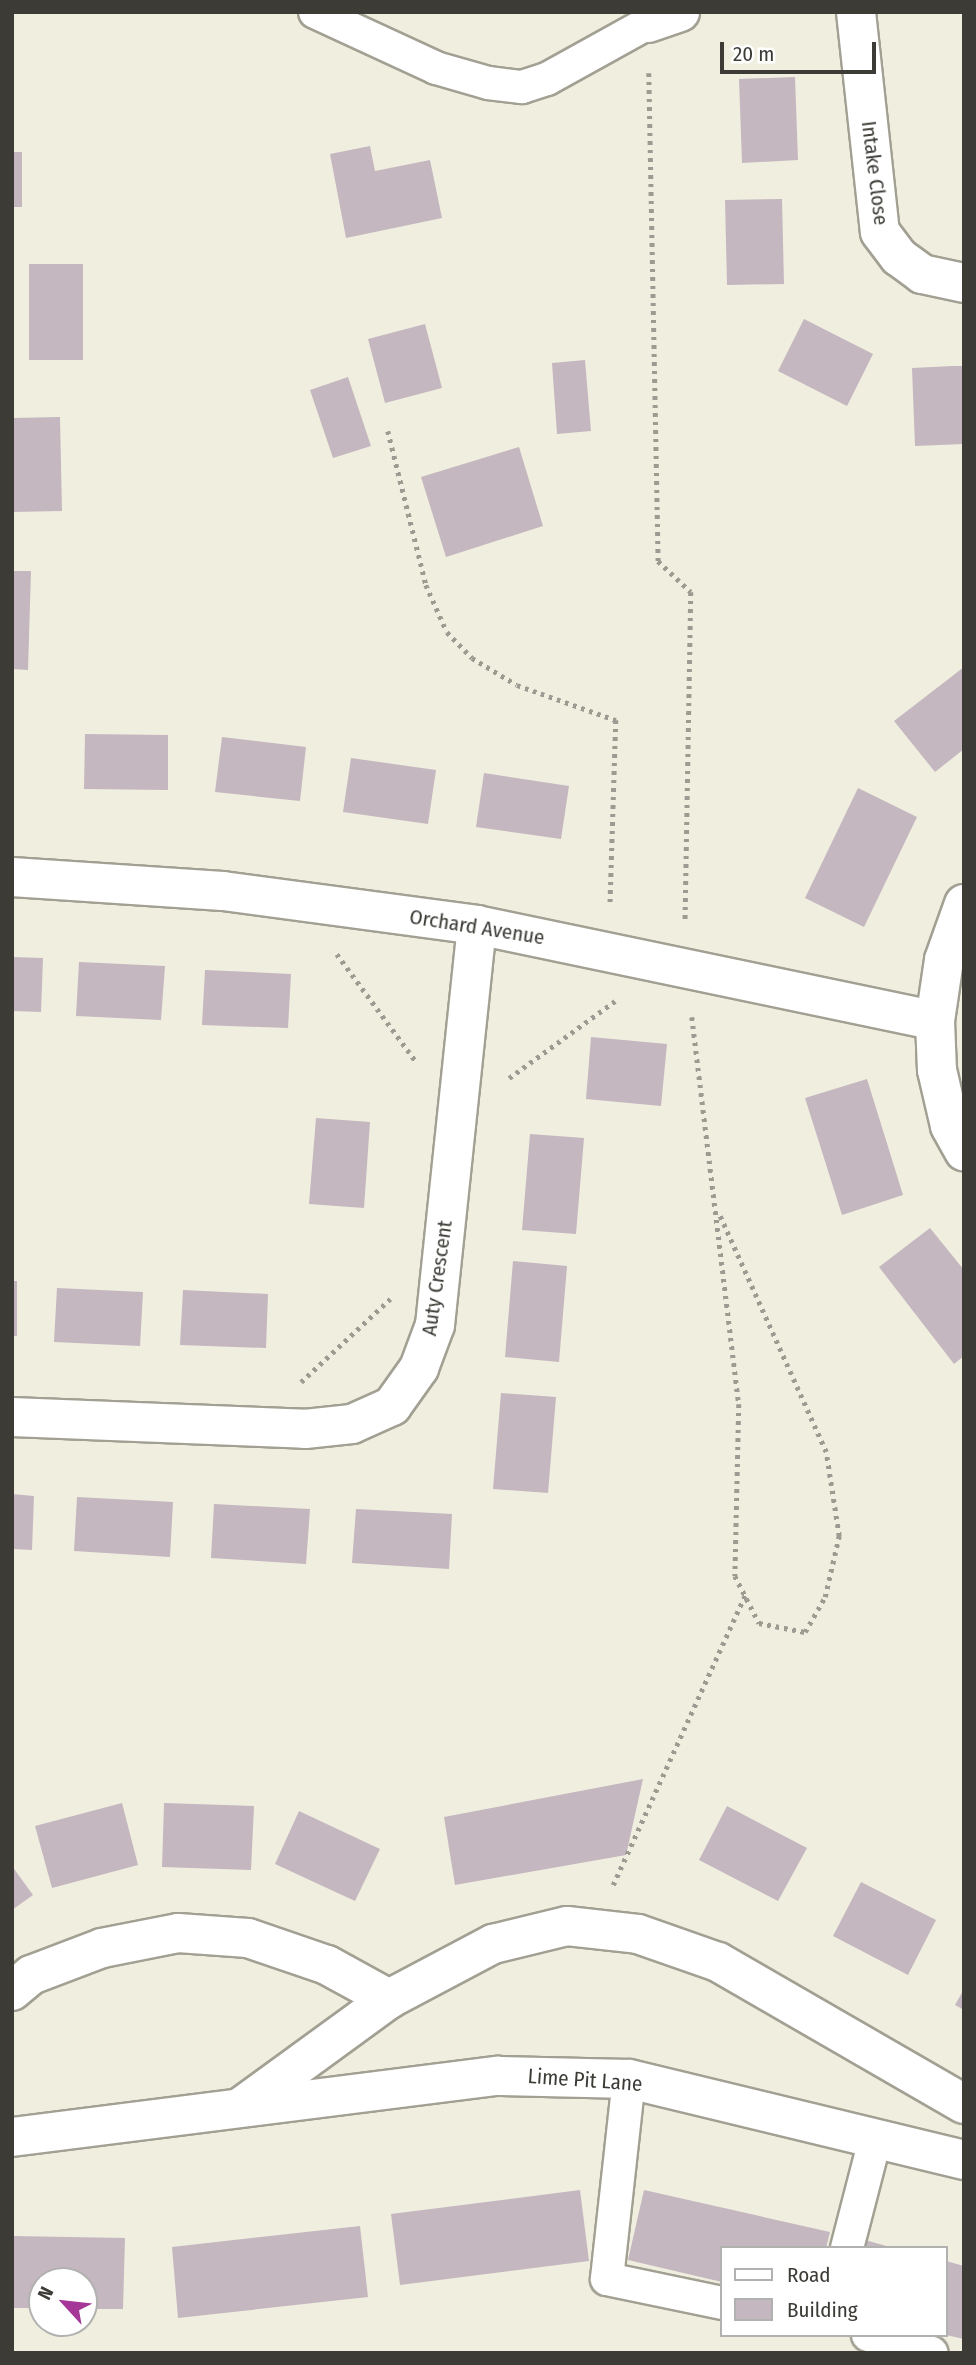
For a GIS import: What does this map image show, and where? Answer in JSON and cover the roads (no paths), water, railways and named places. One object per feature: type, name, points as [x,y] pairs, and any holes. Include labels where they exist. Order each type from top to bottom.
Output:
[{"type":"street","name":"Intake Close","points":[[856,12],[880,232],[899,257],[922,274],[964,283]]},
{"type":"street","name":"Orchard Avenue","points":[[12,877],[223,891],[477,925],[608,950],[935,1021]]},
{"type":"street","points":[[964,904],[944,960],[935,1021],[937,1070],[950,1126],[964,1151]]},
{"type":"street","name":"Auty Crescent","points":[[12,1417],[252,1427],[352,1424],[392,1406],[419,1368],[435,1325],[477,925]]},
{"type":"street","name":"Lime Pit Lane","points":[[241,2107],[388,1999],[493,1944],[567,1926],[638,1934],[718,1962],[964,2104]]},
{"type":"street","points":[[12,1990],[31,1975],[102,1948],[178,1933],[248,1938],[327,1965],[388,1999]]},
{"type":"street","name":"Lime Pit Lane","points":[[12,2137],[498,2076],[629,2079],[964,2160]]},
{"type":"lane","points":[[315,12],[436,68],[488,83],[522,87],[541,82],[664,17]]},
{"type":"lane","points":[[629,2079],[607,2279],[720,2302]]},
{"type":"lane","points":[[848,2246],[875,2140]]},
{"type":"lane","points":[[875,2337],[932,2353]]}]
